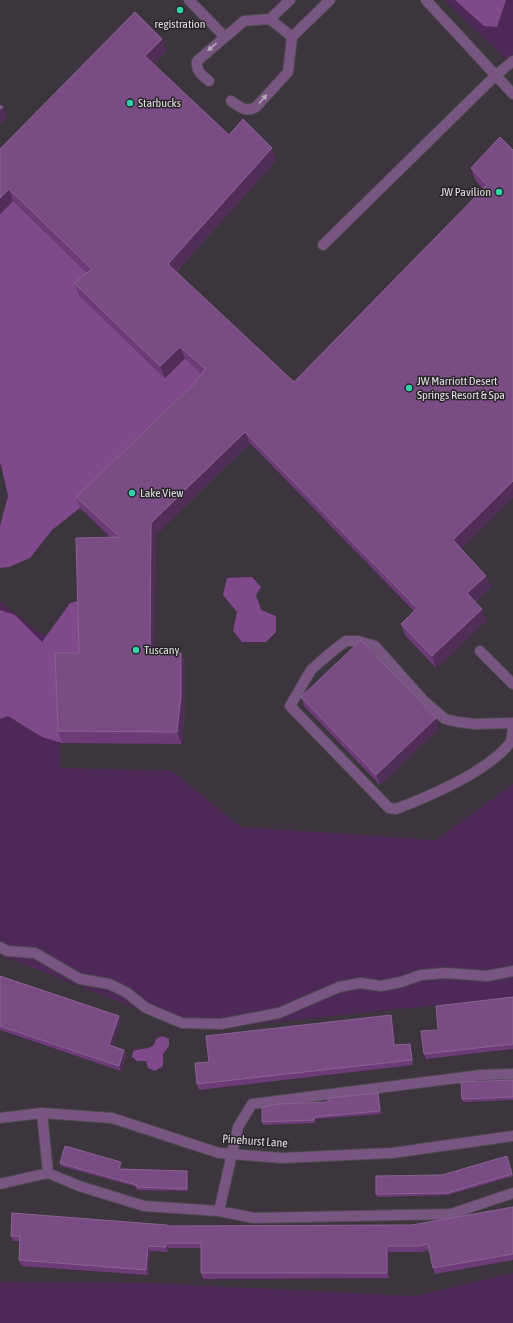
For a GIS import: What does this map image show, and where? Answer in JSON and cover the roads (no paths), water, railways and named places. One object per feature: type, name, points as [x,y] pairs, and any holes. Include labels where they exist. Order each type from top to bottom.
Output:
[{"type":"street","points":[[188,0],[225,37]]},
{"type":"street","points":[[209,81],[198,72],[196,67],[197,61],[244,21],[270,19],[290,0]]},
{"type":"street","points":[[231,101],[245,110],[252,110],[257,106],[288,72],[292,37],[330,0]]},
{"type":"street","points":[[426,0],[513,94]]},
{"type":"street","points":[[270,19],[292,37]]},
{"type":"street","points":[[323,245],[495,76],[513,61]]},
{"type":"street","points":[[513,723],[475,724],[445,719],[424,701],[375,646],[358,640],[346,641],[311,670],[290,706],[388,808],[396,809],[454,783],[489,762],[511,742],[513,728]]},
{"type":"street","points":[[480,651],[513,684]]},
{"type":"street","points":[[0,947],[7,951],[35,953],[80,979],[109,984],[126,992],[146,1008],[182,1023],[221,1024],[279,1013],[340,987],[360,983],[381,986],[402,982],[421,975],[445,973],[487,976],[513,971]]},
{"type":"street","points":[[219,1211],[238,1127],[252,1104],[481,1075],[513,1074]]},
{"type":"street","points":[[42,1113],[48,1173]]},
{"type":"street","name":"Pinehurst Lane","points":[[0,1118],[42,1113],[112,1118],[219,1152],[282,1158],[392,1152],[513,1136]]},
{"type":"street","points":[[0,1184],[48,1173],[79,1186],[144,1206],[219,1211],[254,1218],[450,1214],[513,1193]]},
{"type":"place","name":"registration","points":[[180,10]]},
{"type":"place","name":"Starbucks","points":[[130,103]]},
{"type":"place","name":"JW Pavilion","points":[[499,192]]},
{"type":"place","name":"JW Marriott Desert Springs Resort & Spa","points":[[409,388]]},
{"type":"place","name":"Lake View","points":[[132,493]]},
{"type":"place","name":"Tuscany","points":[[136,650]]}]
